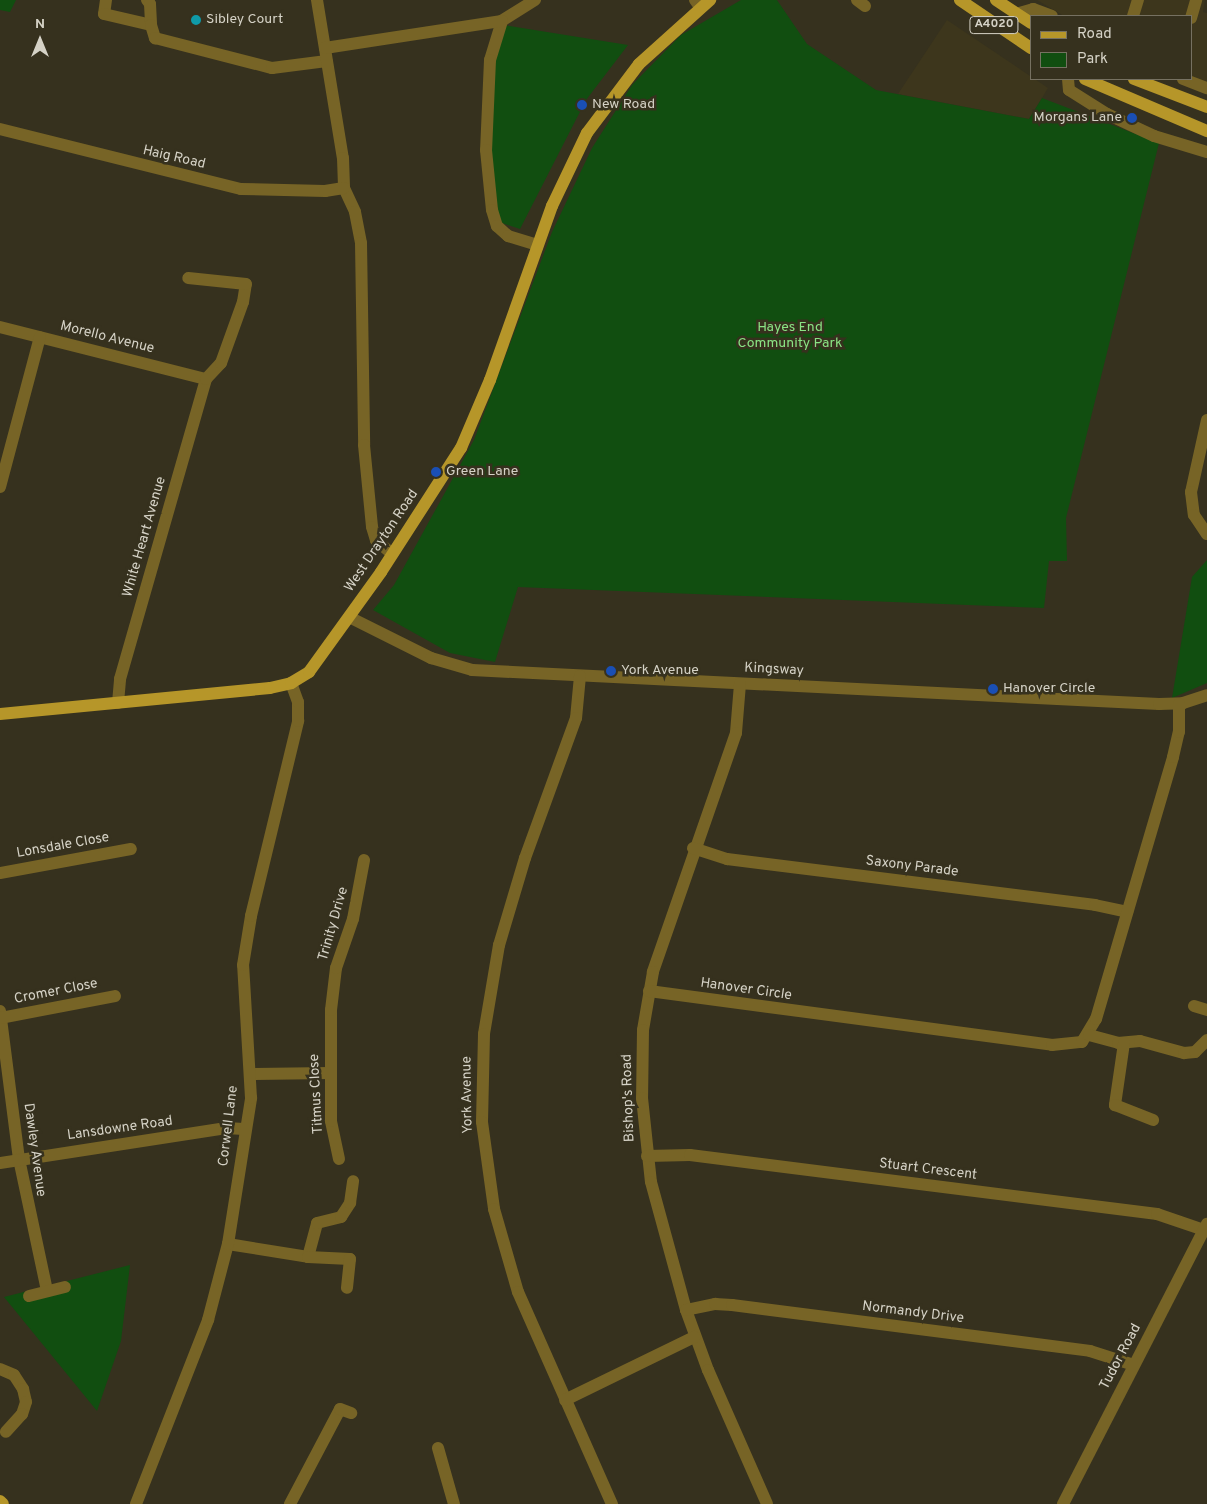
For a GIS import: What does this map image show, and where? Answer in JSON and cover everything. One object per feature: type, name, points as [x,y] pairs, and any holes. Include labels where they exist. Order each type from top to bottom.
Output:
[{"type":"main road","name":"A4020","points":[[960,0],[1030,47]]},
{"type":"main road","name":"A4020","points":[[996,0],[1030,22]]},
{"type":"main road","name":"West Drayton Road","points":[[0,714],[118,703],[291,683],[314,666],[392,554],[450,466],[471,428],[537,245],[563,180],[597,117],[639,64],[702,2]]},
{"type":"main road","points":[[1087,80],[1207,131]]},
{"type":"main road","points":[[1137,80],[1207,107]]},
{"type":"main road","points":[[0,1501],[3,1504]]},
{"type":"street","points":[[106,0],[104,14],[151,25]]},
{"type":"street","points":[[147,0],[150,4],[151,25],[155,38],[272,68],[327,61]]},
{"type":"street","points":[[317,0],[343,158],[344,188],[355,212],[361,243],[364,445],[372,527],[376,540],[392,554]]},
{"type":"street","points":[[325,48],[502,21],[534,0]]},
{"type":"street","points":[[1133,15],[1138,0]]},
{"type":"street","points":[[1192,15],[1196,0]]},
{"type":"street","points":[[1016,14],[1046,9]]},
{"type":"street","points":[[502,21],[490,60],[486,150],[492,210],[497,226],[508,236],[537,245]]},
{"type":"street","points":[[1068,80],[1069,90],[1107,114],[1154,136],[1207,152]]},
{"type":"street","points":[[1186,80],[1207,88]]},
{"type":"street","name":"Haig Road","points":[[0,128],[241,189],[325,191],[344,188]]},
{"type":"street","points":[[188,278],[246,284],[243,302],[221,363],[206,380]]},
{"type":"street","name":"Morello Avenue","points":[[0,328],[206,380]]},
{"type":"street","points":[[0,487],[40,337]]},
{"type":"street","name":"White Heart Avenue","points":[[118,703],[124,663],[206,380]]},
{"type":"street","points":[[1207,420],[1190,492],[1194,515],[1207,534]]},
{"type":"street","name":"Kingsway","points":[[349,618],[419,652],[456,666],[580,676],[1179,704],[1207,695]]},
{"type":"street","name":"York Avenue","points":[[580,676],[576,718],[525,858],[499,945],[488,1000],[481,1076],[486,1164],[499,1230],[525,1310],[612,1504]]},
{"type":"street","name":"Corwell Lane","points":[[136,1504],[208,1320],[228,1244],[244,1130],[251,1098],[243,965],[251,916],[298,721],[298,702],[291,683]]},
{"type":"street","name":"Bishop's Road","points":[[740,684],[736,733],[693,848],[649,991],[641,1077],[646,1156],[663,1235],[694,1337],[767,1504]]},
{"type":"street","points":[[1179,704],[1178,732],[1173,757],[1089,1035],[1124,1043],[1140,1041],[1190,1054],[1200,1049],[1207,1040]]},
{"type":"street","name":"Lonsdale Close","points":[[0,872],[131,848]]},
{"type":"street","name":"Saxony Parade","points":[[693,848],[727,859],[1095,905],[1127,912]]},
{"type":"street","name":"Trinity Drive","points":[[330,1027],[336,968],[353,919],[364,860]]},
{"type":"street","name":"Hanover Circle","points":[[649,991],[1052,1045],[1076,1045],[1089,1035]]},
{"type":"street","name":"Cromer Close","points":[[0,1016],[116,996]]},
{"type":"street","points":[[1194,1006],[1207,1010]]},
{"type":"street","name":"Dawley Avenue","points":[[0,1016],[19,1159],[47,1292]]},
{"type":"street","name":"Titmus Close","points":[[330,1027],[331,1121],[339,1159]]},
{"type":"street","points":[[1124,1043],[1115,1105],[1153,1120]]},
{"type":"street","points":[[250,1074],[330,1073]]},
{"type":"street","name":"Lansdowne Road","points":[[0,1163],[226,1128],[244,1130]]},
{"type":"street","name":"Stuart Crescent","points":[[646,1156],[690,1155],[1157,1214],[1205,1227]]},
{"type":"street","points":[[308,1257],[317,1223],[341,1217],[350,1203],[353,1181]]},
{"type":"street","name":"Tudor Road","points":[[1063,1504],[1205,1227]]},
{"type":"street","points":[[228,1244],[308,1257],[350,1259],[348,1288]]},
{"type":"street","points":[[29,1296],[65,1287]]},
{"type":"street","name":"Normandy Drive","points":[[686,1310],[715,1304],[732,1305],[1090,1351],[1134,1365]]},
{"type":"street","points":[[565,1400],[694,1337]]},
{"type":"street","points":[[0,1369],[14,1375],[26,1402],[22,1414],[2,1430]]},
{"type":"street","points":[[290,1504],[340,1409],[351,1413]]},
{"type":"street","points":[[438,1448],[454,1504]]},
{"type":"shaded area","points":[[1037,0],[1205,0],[1203,12],[1207,13],[1207,84],[1192,77],[1192,15],[1062,15]]},
{"type":"shaded area","points":[[947,20],[1030,76],[1030,80],[1036,80],[1048,88],[1029,119],[898,94]]},
{"type":"green space","points":[[0,0],[16,0],[10,12],[0,10]]},
{"type":"green space","name":"Hayes End Community Park","points":[[741,0],[777,0],[807,44],[876,90],[1029,119],[1042,98],[1159,143],[1066,518],[1067,561],[1049,561],[1044,608],[518,587],[495,662],[450,653],[373,610],[394,585],[474,440],[552,232],[592,148],[632,85],[681,35]]},
{"type":"green space","points":[[504,25],[628,45],[586,100],[520,229],[499,222],[490,141],[494,53]]},
{"type":"green space","points":[[1207,560],[1207,683],[1172,698],[1192,577]]},
{"type":"green space","points":[[130,1265],[121,1341],[97,1411],[4,1297]]},
{"type":"place","name":"Sibley Court","points":[[196,20]]},
{"type":"place","name":"New Road","points":[[582,105]]},
{"type":"place","name":"Morgans Lane","points":[[1132,118]]},
{"type":"place","name":"Green Lane","points":[[436,472]]},
{"type":"place","name":"York Avenue","points":[[611,671]]},
{"type":"place","name":"Hanover Circle","points":[[993,689]]}]
